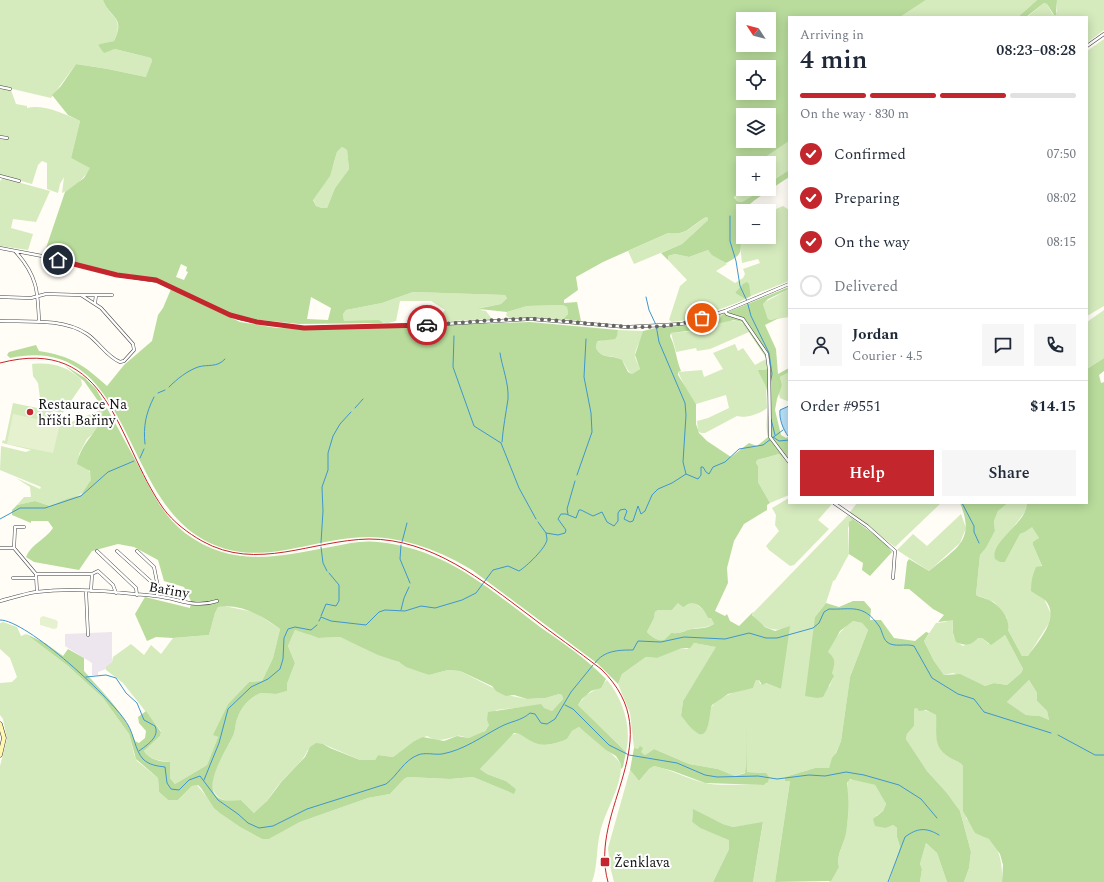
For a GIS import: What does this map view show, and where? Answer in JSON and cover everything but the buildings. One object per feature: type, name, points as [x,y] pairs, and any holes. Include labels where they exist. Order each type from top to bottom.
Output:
[{"type":"main road","points":[[0,724],[4,738],[0,755]]},
{"type":"street","points":[[1088,45],[1104,34]]},
{"type":"street","points":[[0,87],[10,89]]},
{"type":"street","points":[[0,137],[7,138]]},
{"type":"street","points":[[0,176],[19,180]]},
{"type":"street","points":[[0,248],[15,250],[107,273],[161,282],[230,315],[246,320],[304,328],[425,325],[531,319],[632,327],[691,322],[725,311],[788,284]]},
{"type":"street","points":[[15,250],[29,269],[38,296],[39,322]]},
{"type":"street","points":[[0,297],[38,296],[46,294],[112,295]]},
{"type":"street","points":[[0,321],[64,324],[82,331],[97,342],[117,361],[122,362],[134,351],[133,344],[95,303],[80,295]]},
{"type":"street","points":[[95,303],[96,295]]},
{"type":"street","points":[[725,311],[727,314],[743,319],[767,354],[769,369],[770,437],[788,461]]},
{"type":"street","points":[[835,504],[867,526],[895,551],[893,578]]},
{"type":"street","points":[[24,527],[15,527],[14,548],[36,574],[37,592]]},
{"type":"street","points":[[0,548],[14,548]]},
{"type":"street","points":[[97,551],[136,588],[137,595]]},
{"type":"street","points":[[117,551],[158,588]]},
{"type":"street","points":[[137,551],[154,567],[158,588],[157,596]]},
{"type":"street","points":[[36,574],[92,574],[98,571],[113,585],[116,593]]},
{"type":"street","points":[[91,591],[92,574]]},
{"type":"street","points":[[13,578],[36,578]]},
{"type":"street","points":[[86,591],[88,635]]},
{"type":"street","name":"Bařiny","points":[[0,601],[37,592],[86,591],[157,596],[191,604],[205,605],[218,601]]},
{"type":"shaded area","points":[[112,632],[112,662],[106,669],[98,672],[98,675],[92,675],[92,663],[65,646],[65,634]]},
{"type":"green space","points":[[0,0],[103,0],[115,18],[118,27],[114,41],[98,45],[105,52],[115,49],[151,58],[152,61],[148,76],[146,77],[76,64],[51,98],[0,86]]},
{"type":"green space","points":[[103,0],[926,0],[902,16],[788,16],[788,142],[767,156],[736,156],[736,195],[734,197],[737,201],[742,202],[753,196],[761,196],[750,204],[736,204],[736,244],[741,245],[739,254],[726,263],[712,255],[708,250],[689,257],[675,254],[668,256],[668,260],[661,253],[682,244],[708,220],[706,217],[684,232],[674,234],[668,233],[603,262],[576,277],[578,290],[564,300],[564,303],[577,302],[581,321],[563,319],[568,314],[567,307],[563,305],[527,306],[507,312],[479,309],[501,304],[507,298],[505,295],[413,292],[382,303],[346,310],[343,314],[344,321],[379,320],[383,323],[299,324],[242,318],[160,280],[115,273],[44,254],[65,192],[84,178],[90,168],[71,158],[80,121],[68,115],[52,95],[61,86],[76,64],[146,77],[152,61],[151,58],[115,49],[104,53],[98,45],[114,41],[118,27],[116,18],[109,11]],"holes":[[[342,147],[347,150],[349,169],[335,188],[327,208],[316,206],[313,200],[330,176],[337,152]],[[181,264],[187,267],[186,271],[188,272],[184,280],[176,277]],[[311,297],[331,308],[328,320],[307,319]]]},
{"type":"green space","points":[[926,0],[1037,0],[1019,16],[902,16]]},
{"type":"green space","points":[[1037,0],[1057,0],[1056,15],[1054,15],[1047,4],[1044,3],[1027,16],[1019,16]]},
{"type":"green space","points":[[1057,0],[1104,0],[1104,30],[1088,42],[1088,16],[1028,16],[1044,3],[1047,4],[1053,15],[1057,12]]},
{"type":"green space","points":[[1104,39],[1104,306],[1088,315],[1088,50]]},
{"type":"green space","points":[[0,87],[11,90],[16,104],[27,106],[27,108],[40,107],[54,110],[80,121],[71,158],[91,168],[74,186],[62,193],[64,177],[60,184],[58,193],[47,189],[47,163],[42,161],[38,165],[32,184],[0,175],[0,138],[7,139],[8,137],[0,136]]},
{"type":"green space","points":[[788,142],[788,171],[776,178],[776,156],[767,156]]},
{"type":"green space","points":[[342,147],[347,150],[349,169],[335,188],[327,208],[316,206],[313,199],[333,166],[337,152]]},
{"type":"green space","points":[[788,171],[788,178],[776,186],[776,178]]},
{"type":"green space","points":[[3,178],[50,191],[36,222],[13,219],[11,228],[33,234],[28,250],[0,246],[0,181]]},
{"type":"green space","points":[[736,194],[736,196],[754,196],[742,202],[737,201],[734,195]]},
{"type":"green space","points":[[783,206],[788,209],[788,281],[751,296],[749,287],[735,293],[745,299],[694,319],[672,322],[669,320],[680,286],[687,280],[668,260],[668,256],[675,254],[689,257],[708,250],[727,264],[716,271],[735,283],[743,278],[745,274],[743,269],[760,263],[758,259],[742,263],[740,244],[776,244],[776,209]]},
{"type":"green space","points":[[706,217],[708,220],[682,244],[634,264],[628,251],[668,233],[674,234],[684,232]]},
{"type":"green space","points":[[747,282],[749,284],[751,296],[745,299],[735,293],[743,284]]},
{"type":"green space","points":[[788,287],[788,289],[768,299],[763,304],[768,319],[771,320],[779,318],[765,325],[776,349],[778,374],[788,369],[788,373],[780,377],[782,385],[775,410],[781,435],[786,438],[788,437],[788,462],[779,454],[757,460],[758,482],[770,503],[767,505],[767,510],[744,524],[734,541],[727,568],[728,583],[715,611],[725,616],[727,614],[730,621],[739,626],[753,612],[752,615],[765,627],[775,631],[790,626],[781,689],[766,683],[762,685],[759,680],[756,680],[753,688],[728,694],[712,705],[708,725],[704,733],[701,734],[692,729],[681,716],[683,701],[716,647],[694,643],[690,648],[682,648],[657,658],[646,657],[622,674],[618,684],[598,664],[472,570],[449,557],[423,547],[396,540],[369,537],[324,542],[281,551],[260,553],[239,552],[218,546],[196,535],[171,512],[152,483],[119,418],[100,390],[78,368],[49,356],[10,358],[7,355],[9,352],[36,345],[39,351],[50,353],[76,362],[91,372],[107,386],[124,365],[152,341],[158,315],[163,308],[171,289],[240,322],[277,328],[340,329],[530,322],[618,330],[615,339],[599,341],[597,342],[596,348],[601,354],[622,360],[628,372],[632,374],[640,369],[635,355],[643,331],[660,327],[681,326],[710,319],[707,328],[671,333],[670,336],[681,371],[678,372],[678,375],[696,404],[696,424],[699,433],[707,441],[731,457],[749,443],[757,446],[768,437],[767,393],[758,370],[765,370],[769,368],[765,356],[742,322],[734,320],[716,324],[723,314]],"holes":[[[678,603],[683,607],[691,603],[695,603],[700,606],[708,618],[711,618],[714,624],[706,628],[671,633],[664,640],[659,640],[647,632],[654,618],[655,612],[658,610],[672,610]]]},
{"type":"green space","points":[[788,290],[788,317],[771,320],[768,319],[763,304]]},
{"type":"green space","points":[[413,292],[505,295],[507,298],[501,304],[480,308],[481,310],[486,311],[492,319],[430,322],[429,318],[442,313],[445,310],[431,301],[400,301],[396,321],[388,323],[344,321],[343,314],[346,310],[382,303]]},
{"type":"green space","points":[[527,306],[567,306],[568,314],[563,319],[509,318],[506,315],[507,312]]},
{"type":"green space","points":[[1104,310],[1104,358],[1088,368],[1088,321]]},
{"type":"green space","points":[[723,314],[717,324],[726,321],[738,321],[746,326],[749,332],[710,349],[697,351],[696,348],[676,352],[671,333],[707,328],[710,319]]},
{"type":"green space","points":[[618,330],[643,331],[642,338],[635,354],[635,358],[640,369],[632,374],[621,359],[605,356],[596,348],[597,342],[611,338],[617,334]]},
{"type":"green space","points":[[735,344],[738,351],[743,348],[755,365],[766,359],[768,370],[760,370],[766,386],[767,408],[753,415],[745,417],[737,416],[705,433],[701,433],[698,431],[697,421],[708,418],[729,408],[726,395],[696,404],[685,387],[678,372],[702,370],[704,377],[723,369],[713,353]]},
{"type":"green space","points":[[1104,358],[1104,371],[1099,375],[1101,383],[1104,382],[1104,882],[1002,882],[1003,865],[1000,854],[989,839],[975,833],[963,811],[963,766],[944,754],[940,749],[936,734],[936,715],[926,710],[919,711],[917,708],[914,709],[914,726],[907,734],[906,739],[927,771],[947,793],[960,811],[971,852],[969,868],[964,882],[947,882],[937,853],[926,843],[920,864],[922,869],[920,882],[889,882],[900,847],[897,837],[897,828],[893,825],[886,828],[875,826],[873,819],[883,811],[886,804],[875,785],[850,779],[847,783],[848,820],[846,833],[839,854],[839,867],[831,881],[775,882],[790,781],[785,781],[785,777],[815,768],[829,768],[832,758],[841,741],[850,677],[868,630],[862,623],[853,621],[840,631],[828,652],[834,659],[832,673],[834,676],[823,697],[817,698],[805,696],[815,617],[826,603],[839,607],[853,601],[864,601],[871,609],[870,620],[881,620],[894,638],[915,641],[926,632],[929,633],[924,641],[934,661],[944,675],[960,674],[985,686],[994,683],[1007,685],[1021,673],[1023,669],[1005,635],[991,645],[982,638],[978,638],[973,643],[968,644],[956,642],[953,633],[953,620],[938,622],[944,615],[933,609],[909,589],[904,589],[907,562],[909,559],[929,571],[961,543],[966,526],[960,504],[1007,504],[998,511],[994,521],[995,531],[986,548],[980,555],[976,595],[997,605],[1007,618],[1008,630],[1022,656],[1028,656],[1046,629],[1050,614],[1049,607],[1045,600],[1031,591],[1032,579],[1036,567],[1042,566],[1033,545],[1033,542],[1039,538],[1032,527],[1020,534],[1005,562],[1000,562],[995,559],[995,552],[998,546],[1016,525],[1026,510],[1027,504],[1088,504],[1088,368]],"holes":[[[1029,680],[1037,693],[1037,701],[1047,711],[1049,720],[1040,716],[1026,715],[1007,702]]]},
{"type":"green space","points":[[32,364],[52,364],[70,371],[81,379],[82,385],[62,414],[41,406],[38,383],[33,376]]},
{"type":"green space","points":[[64,365],[85,378],[96,389],[163,510],[185,533],[203,544],[220,551],[255,557],[292,554],[354,543],[378,542],[402,546],[425,553],[465,572],[484,585],[591,665],[606,679],[601,688],[591,691],[578,705],[626,752],[623,767],[621,769],[621,764],[616,756],[606,750],[579,727],[572,731],[567,739],[545,745],[536,743],[514,733],[480,769],[487,774],[506,781],[516,789],[514,794],[473,777],[450,779],[408,777],[404,779],[390,794],[368,798],[300,822],[269,839],[262,839],[240,827],[221,814],[214,808],[198,785],[192,786],[178,800],[168,800],[159,792],[158,778],[136,759],[129,734],[103,698],[68,666],[26,634],[45,643],[63,656],[68,649],[84,658],[84,671],[119,712],[131,731],[135,741],[139,743],[145,738],[146,731],[139,723],[138,717],[146,711],[161,732],[160,736],[144,751],[148,756],[155,760],[170,762],[170,778],[175,784],[207,765],[218,737],[213,735],[228,704],[249,682],[262,681],[273,658],[280,629],[259,615],[243,609],[226,606],[218,607],[209,635],[173,638],[156,637],[147,641],[135,614],[145,597],[190,608],[191,601],[184,587],[164,581],[158,560],[134,547],[118,544],[92,551],[79,570],[34,562],[26,557],[31,549],[53,528],[48,521],[31,521],[31,523],[12,515],[12,510],[17,505],[35,501],[50,506],[81,495],[91,480],[90,471],[77,464],[79,455],[99,424],[102,417],[103,408],[84,381]],"holes":[[[295,630],[318,638],[340,637],[378,655],[399,662],[406,667],[429,675],[448,670],[460,671],[492,686],[496,691],[506,696],[514,695],[527,699],[546,698],[559,694],[562,695],[563,699],[552,711],[544,708],[541,704],[488,712],[487,720],[489,725],[485,731],[469,738],[457,736],[444,741],[423,737],[414,741],[393,757],[378,755],[375,760],[360,760],[323,744],[316,743],[310,747],[305,757],[282,781],[267,801],[254,813],[241,800],[226,800],[217,796],[213,789],[213,780],[234,734],[239,714],[248,701],[261,693],[276,694],[287,691],[287,684],[295,663],[288,646]]]},
{"type":"green space","points":[[788,373],[787,401],[780,398],[778,391],[782,385],[780,377]]},
{"type":"green space","points":[[13,403],[52,411],[63,418],[65,426],[103,409],[103,413],[95,432],[87,439],[79,454],[78,464],[87,468],[92,475],[87,488],[82,493],[50,506],[35,501],[17,505],[24,497],[31,497],[30,487],[16,478],[40,489],[41,487],[0,470],[1,446],[26,452],[31,450],[2,443],[3,440],[5,441]]},
{"type":"green space","points":[[13,414],[60,424],[53,453],[7,444]]},
{"type":"green space","points":[[779,454],[788,463],[788,495],[770,503],[758,482],[757,460]]},
{"type":"green space","points":[[788,499],[788,504],[832,504],[818,520],[829,529],[794,565],[790,566],[766,546],[779,531],[775,525],[776,515],[772,508]]},
{"type":"green space","points":[[856,504],[940,504],[895,547],[850,512]]},
{"type":"green space","points":[[1007,504],[1027,504],[1027,509],[995,552],[1005,562],[1020,534],[1032,526],[1039,538],[1033,545],[1041,564],[1045,601],[1051,614],[1049,623],[1028,656],[1025,657],[1022,656],[1008,630],[1007,618],[994,602],[976,595],[980,555],[986,548],[995,531],[994,521],[998,511]]},
{"type":"green space","points":[[961,514],[966,528],[960,543],[929,571],[897,550],[913,534],[927,546]]},
{"type":"green space","points":[[848,515],[852,520],[848,528],[849,554],[835,580],[833,581],[826,603],[815,617],[829,687],[833,678],[828,652],[835,638],[848,624],[853,621],[862,623],[868,630],[850,677],[841,741],[829,768],[815,768],[785,777],[790,781],[775,882],[753,882],[763,823],[733,827],[693,810],[692,822],[700,828],[729,839],[729,849],[713,882],[614,882],[608,848],[630,770],[639,781],[649,769],[654,766],[705,783],[727,785],[764,785],[767,783],[766,773],[747,772],[747,732],[746,772],[735,776],[718,769],[689,764],[654,749],[645,755],[634,748],[630,713],[618,684],[622,674],[646,657],[657,658],[682,648],[687,649],[694,643],[717,647],[683,701],[681,716],[689,723],[710,712],[715,702],[727,695],[753,688],[756,680],[759,680],[760,684],[766,683],[781,689],[782,629],[773,629],[761,624],[752,614]]},
{"type":"green space","points":[[849,516],[883,541],[892,552],[870,576],[862,570],[863,563],[849,554],[849,522],[852,520]]},
{"type":"green space","points":[[678,603],[686,606],[690,603],[695,603],[706,612],[708,618],[711,618],[714,624],[708,627],[691,629],[680,633],[671,633],[664,640],[659,640],[651,636],[647,632],[654,618],[655,612],[658,610],[672,610]]},
{"type":"green space","points":[[224,606],[254,612],[280,629],[273,658],[262,681],[249,682],[228,704],[214,735],[218,737],[207,765],[175,784],[170,778],[170,762],[152,758],[144,751],[160,736],[161,731],[123,683],[106,670],[106,667],[112,662],[113,657],[131,644],[144,655],[151,645],[161,654],[173,638],[209,635],[218,607]]},
{"type":"green space","points":[[43,616],[56,620],[58,622],[57,628],[54,629],[40,625],[40,618]]},
{"type":"green space","points":[[950,619],[953,620],[953,632],[955,638],[963,646],[978,638],[982,638],[989,644],[1005,635],[1023,669],[1021,673],[1007,685],[994,683],[985,686],[953,673],[944,675],[934,661],[924,641],[936,623],[945,622]]},
{"type":"green space","points":[[3,622],[17,627],[21,636],[26,634],[68,666],[103,698],[129,734],[137,761],[158,778],[159,792],[168,800],[178,800],[192,786],[197,785],[221,814],[240,827],[262,839],[269,839],[300,822],[368,798],[390,794],[404,779],[408,777],[450,779],[473,777],[512,793],[516,789],[506,781],[487,774],[480,769],[511,735],[518,733],[546,745],[567,739],[572,731],[579,727],[602,745],[621,764],[619,781],[602,824],[592,882],[0,882],[0,766],[7,739],[3,719],[0,715],[0,683],[12,682],[17,677],[10,658],[0,649],[0,623]]},
{"type":"green space","points":[[295,630],[316,635],[318,638],[340,637],[429,675],[448,670],[460,671],[507,695],[527,699],[546,698],[559,694],[562,695],[563,699],[552,711],[534,706],[496,710],[487,728],[475,737],[469,738],[458,736],[438,740],[427,736],[414,741],[393,757],[378,755],[375,760],[360,760],[323,744],[308,750],[303,759],[281,782],[265,803],[254,813],[241,800],[225,800],[214,793],[212,786],[213,777],[233,736],[237,718],[248,701],[261,693],[276,694],[287,691],[287,684],[295,663],[288,646]]},
{"type":"green space","points":[[607,680],[618,696],[625,714],[628,733],[626,752],[578,705],[586,695],[597,689]]},
{"type":"green space","points":[[1029,680],[1037,693],[1037,701],[1047,711],[1049,720],[1040,716],[1026,715],[1007,702]]},
{"type":"green space","points":[[917,708],[936,715],[936,734],[938,744],[945,754],[963,766],[966,818],[971,823],[975,833],[983,835],[989,839],[998,851],[1002,866],[1002,882],[964,882],[969,868],[971,852],[960,811],[947,793],[927,771],[906,739],[907,734],[914,726],[914,709]]},
{"type":"green space","points":[[746,726],[747,772],[766,773],[769,777],[768,782],[764,785],[705,783],[673,771],[654,766],[649,769],[639,781],[630,770],[634,748],[638,749],[640,746],[643,748],[641,752],[645,755],[654,749],[689,764],[718,769],[735,776],[745,773]]},
{"type":"green space","points":[[853,779],[875,785],[886,804],[883,811],[876,816],[886,828],[893,825],[897,828],[897,837],[900,847],[889,882],[829,882],[839,867],[839,856],[845,837],[848,818],[848,780]]},
{"type":"green space","points":[[693,809],[723,824],[733,827],[763,822],[753,882],[713,882],[729,849],[729,840],[700,828],[692,822]]},
{"type":"green space","points":[[926,843],[937,853],[947,882],[920,882],[922,869],[920,864]]},
{"type":"water","points":[[788,406],[788,436],[782,424],[780,410]]},
{"type":"waterway","points":[[730,216],[730,241],[736,261],[740,286],[747,301],[751,316],[769,353],[772,374],[770,384]]},
{"type":"waterway","points":[[646,297],[649,310],[656,325],[659,342],[685,403],[686,415],[683,462],[686,474]]},
{"type":"waterway","points":[[454,336],[453,367],[474,426],[501,443],[519,488],[536,519]]},
{"type":"waterway","points":[[577,475],[592,432],[591,413],[584,377],[586,339]]},
{"type":"waterway","points":[[500,353],[508,393],[502,442]]},
{"type":"waterway","points":[[169,387],[175,381],[194,369],[202,366],[216,365],[225,359]]},
{"type":"waterway","points":[[158,393],[165,390]]},
{"type":"waterway","points":[[145,444],[144,431],[146,420],[154,397]]},
{"type":"waterway","points":[[355,408],[363,399]]},
{"type":"waterway","points":[[321,543],[323,511],[322,487],[328,470],[328,453],[333,436],[340,424],[351,412]]},
{"type":"waterway","points":[[771,419],[775,435]]},
{"type":"waterway","points":[[319,621],[321,617],[331,621],[366,625],[379,612],[385,610],[405,611],[421,606],[435,608],[462,600],[476,593],[493,570],[508,566],[519,571],[522,569],[544,547],[547,539],[546,533],[558,535],[565,533],[566,530],[558,519],[561,514],[566,514],[576,518],[579,510],[593,516],[602,512],[607,522],[614,526],[618,521],[618,513],[620,510],[625,509],[627,511],[624,519],[630,522],[633,521],[638,506],[641,514],[645,511],[652,495],[658,489],[672,483],[686,474],[698,479],[701,475],[701,467],[703,467],[709,474],[713,467],[725,462],[739,449],[763,445],[783,430]]},
{"type":"waterway","points":[[773,437],[779,441],[788,440]]},
{"type":"waterway","points":[[140,458],[144,449]]},
{"type":"waterway","points":[[0,519],[20,508],[45,508],[81,496],[108,472],[134,461]]},
{"type":"waterway","points":[[568,514],[567,509],[575,481]]},
{"type":"waterway","points":[[963,504],[974,526],[974,532],[979,543]]},
{"type":"waterway","points":[[538,522],[546,533]]},
{"type":"waterway","points":[[402,542],[407,523]]},
{"type":"waterway","points":[[401,545],[400,559],[410,583]]},
{"type":"waterway","points":[[321,547],[323,563],[327,571]]},
{"type":"waterway","points":[[321,616],[326,604],[336,606],[339,601],[339,585],[329,573]]},
{"type":"waterway","points":[[401,610],[409,587]]},
{"type":"waterway","points":[[595,663],[603,655],[608,653],[633,650],[638,641],[661,642],[684,637],[725,639],[749,633],[766,638],[777,638],[813,628],[819,623],[824,612],[829,609],[856,609],[868,614],[873,619],[880,628],[884,639],[890,644],[914,646],[932,678],[958,694],[974,699],[984,712],[1051,733]]},
{"type":"waterway","points":[[0,620],[12,623],[48,646],[89,681],[106,698],[128,725],[138,751],[143,759],[150,764],[165,767],[167,783],[171,789],[179,790],[189,780],[200,776],[218,800],[248,823],[259,828],[273,826],[307,809],[386,784],[413,757],[421,754],[442,754],[458,750],[504,725],[523,718],[530,713],[535,714],[541,723],[547,724],[555,719],[571,692],[593,665]]},
{"type":"waterway","points":[[204,780],[219,743],[228,709],[251,687],[268,679],[280,669],[283,659],[284,638],[288,629],[295,627],[311,630],[317,625]]},
{"type":"waterway","points":[[86,677],[106,675],[116,678],[126,693],[137,703],[144,720],[155,726],[156,734],[152,740],[139,751]]},
{"type":"waterway","points":[[565,705],[573,709],[609,745],[629,755],[677,763],[705,775],[717,777],[758,776],[777,779],[809,775],[825,776],[846,772],[864,775],[899,785],[921,799],[937,818]]},
{"type":"waterway","points":[[1058,735],[1095,755],[1104,755]]},
{"type":"waterway","points":[[888,882],[905,837],[918,830],[926,830],[939,835]]},
{"type":"railway","points":[[0,363],[37,358],[65,364],[88,378],[105,400],[120,425],[147,481],[163,508],[181,527],[202,541],[223,550],[243,554],[285,552],[327,544],[369,539],[392,541],[414,546],[435,554],[475,576],[601,669],[621,695],[630,721],[629,748],[624,774],[608,827],[605,854],[608,882]]},
{"type":"way so far","points":[[427,325],[531,319],[632,327],[684,323],[702,318]]},
{"type":"place","name":"Restaurace Na hřišti Bařiny","points":[[30,412]]},
{"type":"place","name":"Ženklava","points":[[605,862]]},
{"type":"route","points":[[58,260],[117,275],[156,280],[230,315],[257,322],[304,328],[427,325]]}]
